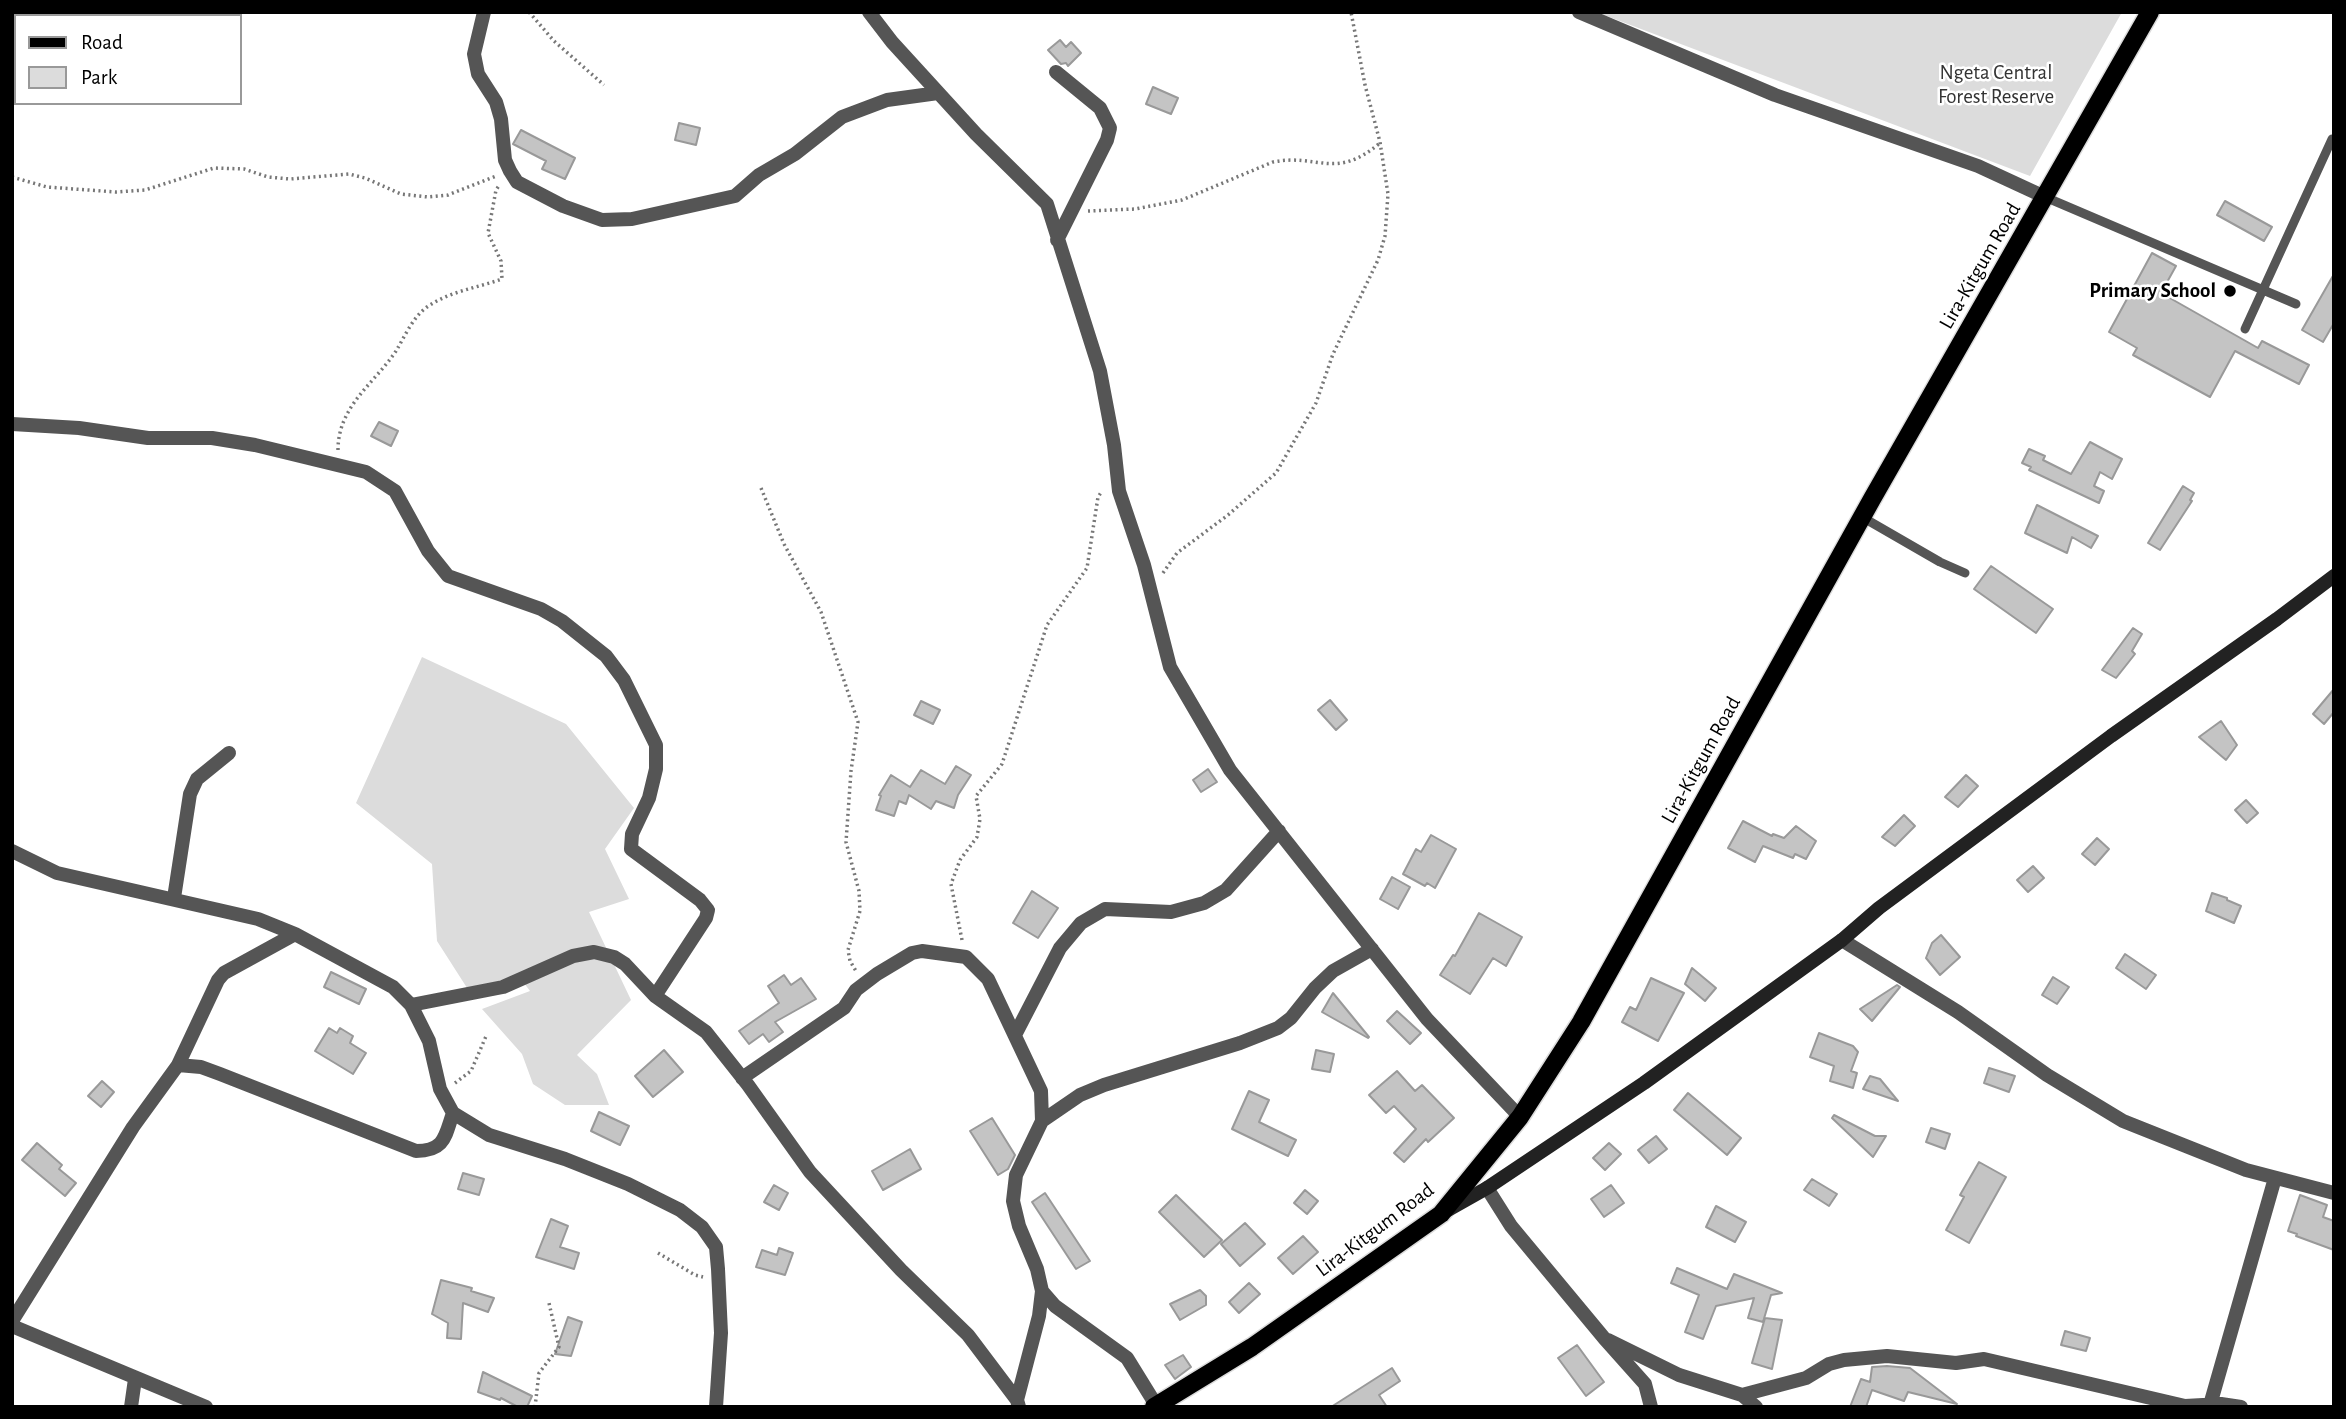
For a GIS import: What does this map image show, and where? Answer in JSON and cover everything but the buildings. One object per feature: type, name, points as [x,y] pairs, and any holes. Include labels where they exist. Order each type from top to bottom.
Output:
[{"type":"main road","name":"Lira-Kitgum Road","points":[[1155,1406],[1252,1347],[1441,1214],[1520,1117],[1581,1022],[1862,517],[2150,12]]},
{"type":"main road","points":[[1441,1214],[1487,1188],[1644,1083],[1842,940],[1879,908],[2111,736],[2334,576]]},
{"type":"street","points":[[484,12],[474,54],[478,74],[496,102],[505,139],[505,160],[510,171],[517,182],[564,206],[602,220],[632,219],[735,196],[759,175],[796,154],[842,117],[887,100],[938,93]]},
{"type":"street","points":[[869,12],[892,42],[976,134],[1047,204],[1100,371],[1119,491],[1144,565],[1170,667],[1198,718],[1230,771],[1427,1019],[1520,1117]]},
{"type":"street","points":[[1579,12],[1774,95],[1978,166],[2045,198]]},
{"type":"street","points":[[1056,72],[1100,108],[1110,128],[1107,140],[1057,240]]},
{"type":"street","points":[[12,424],[79,428],[148,438],[212,439],[309,457],[338,467],[366,472],[395,492],[428,551],[448,576],[541,609],[562,621],[606,656],[624,680],[656,745],[656,769],[649,798],[632,834],[631,849],[700,900],[708,910],[706,918],[655,996]]},
{"type":"street","points":[[174,898],[190,794],[197,779],[229,753]]},
{"type":"street","points":[[1015,1035],[1060,948],[1081,923],[1105,909],[1171,912],[1204,903],[1226,890],[1279,831]]},
{"type":"street","points":[[12,851],[57,873],[258,919],[295,934],[393,987],[411,1005],[429,1041],[440,1089],[453,1113],[489,1135],[603,1174],[680,1210],[702,1227],[716,1247],[719,1280],[721,1333],[716,1407]]},
{"type":"street","points":[[206,1407],[135,1379],[12,1323],[133,1128],[178,1065],[218,981],[224,973],[295,934]]},
{"type":"street","points":[[1842,940],[1958,1012],[2047,1075],[2123,1121],[2246,1170],[2334,1193]]},
{"type":"street","points":[[1041,1121],[1080,1095],[1104,1085],[1240,1043],[1278,1028],[1292,1018],[1315,988],[1333,971],[1372,949]]},
{"type":"street","points":[[742,1078],[844,1008],[856,990],[891,963],[912,953],[931,951],[966,957],[988,979],[1041,1091],[1041,1121],[1016,1175],[1013,1201],[1042,1291],[1018,1404]]},
{"type":"street","points":[[411,1005],[503,987],[573,956],[594,952],[614,957],[625,964],[655,996],[706,1032],[810,1172],[901,1270],[968,1335],[1018,1404]]},
{"type":"street","points":[[178,1065],[201,1067],[416,1151],[431,1151],[443,1142],[453,1113]]},
{"type":"street","points":[[2210,1405],[2275,1178]]},
{"type":"street","points":[[1487,1188],[1511,1226],[1645,1384],[1651,1407]]},
{"type":"street","points":[[1042,1291],[1055,1306],[1127,1359],[1155,1406]]},
{"type":"street","points":[[1604,1338],[1679,1375],[1742,1395],[1756,1407]]},
{"type":"street","points":[[1742,1395],[1806,1378],[1829,1364],[1887,1356],[1956,1363],[1984,1359],[2185,1406],[2241,1407]]},
{"type":"street","points":[[131,1407],[135,1379]]},
{"type":"lane","points":[[2245,329],[2332,139]]},
{"type":"lane","points":[[2045,198],[2296,304]]},
{"type":"lane","points":[[1862,517],[1940,562],[1965,573]]},
{"type":"path","points":[[529,12],[554,41],[604,85]]},
{"type":"path","points":[[1149,592],[1177,553],[1228,514],[1276,472],[1316,403],[1333,354],[1378,260],[1385,236],[1388,194],[1380,142],[1365,85],[1351,12]]},
{"type":"path","points":[[1072,212],[1135,209],[1182,200],[1273,162],[1288,159],[1333,165],[1352,161],[1380,142]]},
{"type":"path","points":[[12,177],[47,187],[116,192],[145,190],[214,168],[244,169],[268,177],[290,179],[349,174],[401,194],[428,197],[448,195],[510,171]]},
{"type":"path","points":[[338,467],[338,440],[355,398],[395,352],[425,309],[450,294],[502,279],[500,261],[488,233],[496,190],[510,171]]},
{"type":"path","points":[[966,957],[953,905],[951,884],[960,860],[977,837],[980,819],[976,796],[1002,764],[1047,625],[1087,568],[1098,496],[1117,474]]},
{"type":"path","points":[[761,488],[783,544],[821,612],[858,722],[846,842],[859,891],[860,911],[848,950],[850,961],[864,984]]},
{"type":"path","points":[[440,1089],[457,1082],[471,1071],[487,1034]]},
{"type":"path","points":[[658,1253],[695,1275],[719,1280]]},
{"type":"path","points":[[535,1407],[539,1373],[559,1347],[549,1303]]},
{"type":"green space","name":"Ngeta Central Forest Reserve","points":[[1596,12],[2122,12],[2030,176]]},
{"type":"green space","points":[[422,657],[566,724],[634,808],[605,849],[629,899],[589,912],[631,1000],[577,1055],[597,1074],[609,1105],[565,1105],[533,1084],[522,1054],[482,1009],[530,991],[518,975],[469,991],[437,941],[432,864],[356,803]]},
{"type":"place","name":"Primary School","points":[[2230,291]]}]
